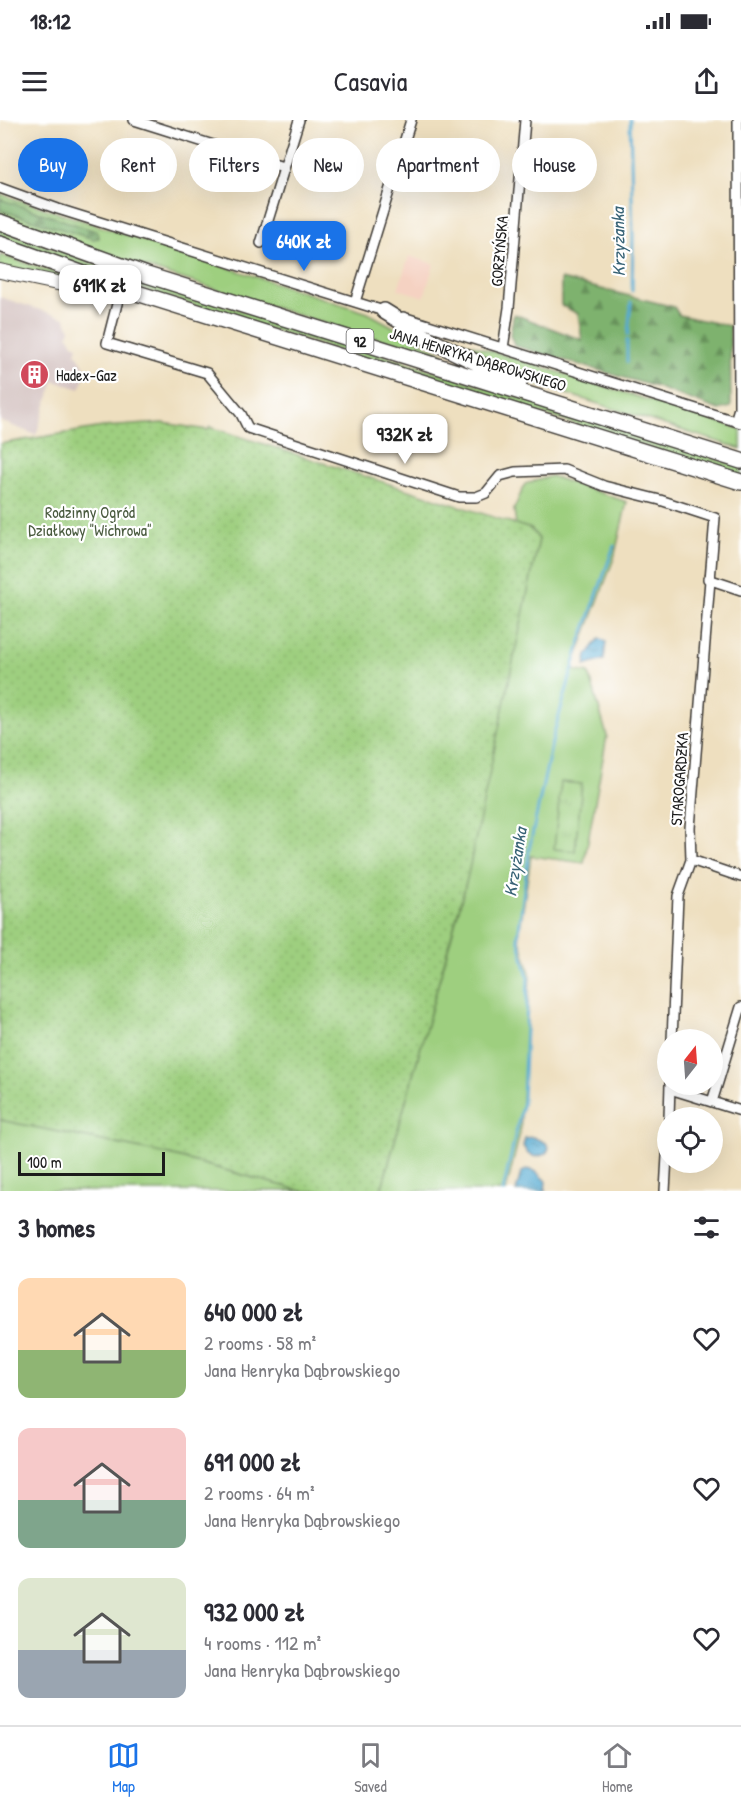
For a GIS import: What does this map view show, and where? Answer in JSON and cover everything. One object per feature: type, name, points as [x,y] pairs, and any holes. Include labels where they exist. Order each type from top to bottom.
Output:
[{"type":"main road","name":"JANA HENRYKA DĄBROWSKIEGO","points":[[0,222],[137,271],[741,461]]},
{"type":"main road","name":"92","points":[[0,244],[103,282],[741,482]]},
{"type":"main road","points":[[119,296],[161,309],[202,313]]},
{"type":"main road","points":[[384,311],[434,342],[573,408]]},
{"type":"street","points":[[134,120],[284,167]]},
{"type":"street","points":[[261,243],[298,120]]},
{"type":"street","points":[[355,302],[411,120]]},
{"type":"street","name":"GORZYŃSKA","points":[[503,348],[509,308],[525,120]]},
{"type":"street","points":[[738,120],[740,286],[738,422]]},
{"type":"street","name":"JANA HENRYKA DĄBROWSKIEGO","points":[[0,188],[50,206],[738,422]]},
{"type":"street","points":[[0,271],[119,296]]},
{"type":"street","name":"STAROGARDZKA","points":[[119,296],[107,343],[207,373],[241,414],[248,428],[462,497],[486,493],[500,476],[515,472],[564,470],[604,486],[660,500],[715,518],[708,579],[690,828],[691,860],[678,896],[672,1029]]},
{"type":"street","points":[[708,579],[741,590]]},
{"type":"street","points":[[691,860],[741,877]]},
{"type":"street","points":[[712,1102],[741,1007]]},
{"type":"street","points":[[692,1095],[741,1111]]},
{"type":"street","points":[[665,1191],[666,1173]]},
{"type":"shaded area","points":[[409,256],[434,264],[424,297],[398,289]]},
{"type":"shaded area","name":"Hadex-Gaz","points":[[0,297],[65,318],[70,329],[68,335],[73,344],[78,346],[76,353],[87,370],[80,389],[54,381],[36,435],[0,421]]},
{"type":"green space","points":[[0,194],[368,313],[445,355],[362,335],[119,259],[0,216]]},
{"type":"green space","points":[[0,199],[96,231],[99,238],[93,239],[0,210]]},
{"type":"green space","points":[[0,229],[112,270],[741,467],[741,476],[139,288],[0,238]]},
{"type":"green space","points":[[0,255],[94,285],[0,267]]},
{"type":"green space","points":[[561,279],[674,307],[679,315],[730,326],[731,407],[719,410],[656,387],[515,346],[510,335],[514,314],[582,340],[578,314],[561,305]]},
{"type":"green space","points":[[421,329],[741,429],[741,449],[529,382]]},
{"type":"green space","name":"Rodzinny Ogród Działkowy \"Wichrowa\"","points":[[163,423],[208,430],[210,427],[531,529],[539,539],[467,879],[381,1191],[302,1191],[166,1154],[0,1120],[0,444],[103,427]]},
{"type":"green space","points":[[551,476],[627,502],[614,558],[572,670],[589,673],[607,736],[584,863],[531,856],[519,936],[530,973],[520,1133],[506,1191],[381,1191],[460,905],[539,539],[531,529],[516,525],[514,509],[525,484]]},
{"type":"green space","points":[[561,782],[582,784],[575,851],[554,849]]},
{"type":"green space","points":[[0,1120],[166,1154],[302,1191],[0,1191]]},
{"type":"water","points":[[600,638],[606,642],[604,660],[585,666],[587,655]]},
{"type":"water","points":[[533,1137],[546,1143],[549,1148],[546,1154],[536,1157],[528,1154],[523,1146],[525,1138]]},
{"type":"water","points":[[527,1169],[535,1171],[546,1181],[545,1191],[516,1191],[521,1173]]},
{"type":"waterway","name":"Krzyżanka","points":[[630,120],[632,291]]},
{"type":"waterway","name":"Krzyżanka","points":[[628,335],[631,302]]},
{"type":"waterway","name":"Krzyżanka","points":[[627,340],[627,362]]},
{"type":"waterway","name":"Krzyżanka","points":[[503,1191],[523,1101],[528,978],[518,937],[529,850],[554,733],[580,643],[614,546]]},
{"type":"place","name":"Hadex-Gaz","points":[[35,375]]}]
